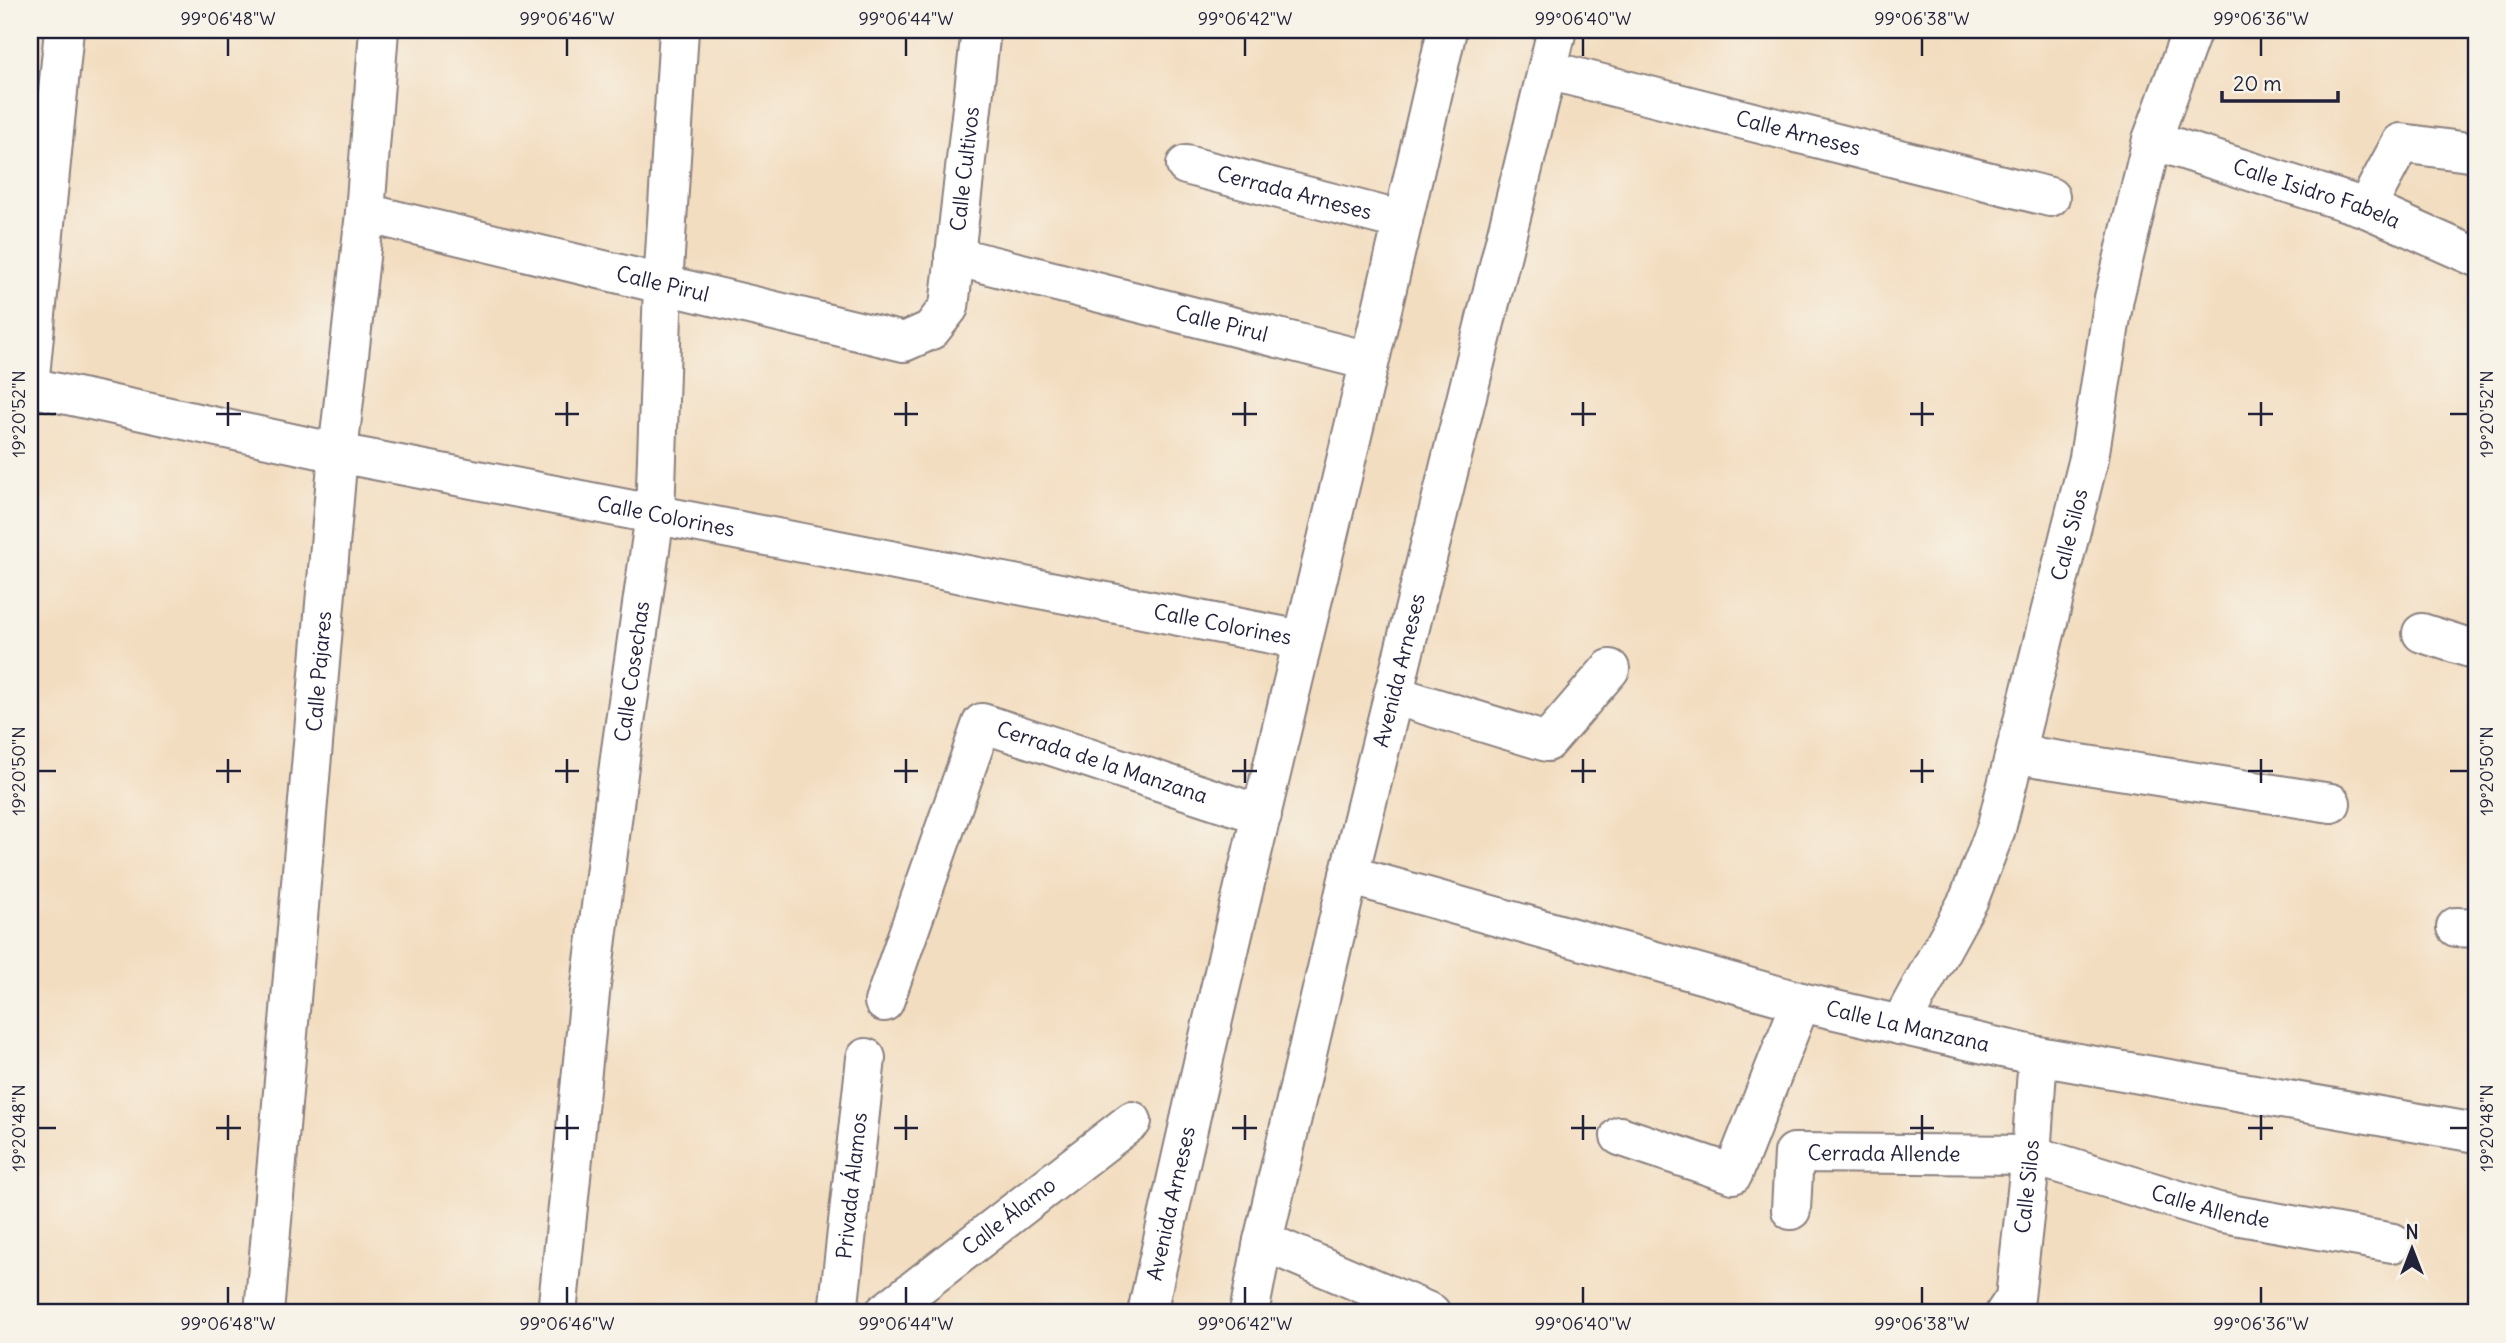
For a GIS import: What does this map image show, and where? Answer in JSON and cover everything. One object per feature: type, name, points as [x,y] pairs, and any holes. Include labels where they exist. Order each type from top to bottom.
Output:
[{"type":"street","points":[[30,376],[64,30]]},
{"type":"street","name":"Calle Pajares","points":[[264,1313],[338,453],[365,213],[379,30]]},
{"type":"street","name":"Calle Cosechas","points":[[558,1313],[590,993],[655,515],[663,286],[679,30]]},
{"type":"street","name":"Calle Cultivos","points":[[949,307],[981,30]]},
{"type":"street","name":"Avenida Arneses","points":[[1147,1313],[1189,1116],[1447,30]]},
{"type":"street","name":"Avenida Arneses","points":[[1249,1313],[1263,1241],[1349,875],[1557,30]]},
{"type":"street","name":"Calle Silos","points":[[1900,1025],[1969,900],[1996,830],[2089,458],[2114,298],[2152,140],[2192,30]]},
{"type":"street","name":"Calle Arneses","points":[[1547,70],[2050,197]]},
{"type":"street","name":"Calle Isidro Fabela","points":[[2152,140],[2365,208],[2476,257]]},
{"type":"street","points":[[2365,208],[2401,143],[2476,153]]},
{"type":"street","name":"Cerrada Arneses","points":[[1186,165],[1404,220]]},
{"type":"street","name":"Calle Pirul","points":[[365,213],[904,342],[931,330],[949,307]]},
{"type":"street","name":"Calle Pirul","points":[[954,256],[1369,361]]},
{"type":"street","name":"Calle Colorines","points":[[30,387],[338,453],[1302,640]]},
{"type":"street","points":[[2422,633],[2476,650]]},
{"type":"street","points":[[1393,695],[1547,742],[1609,669]]},
{"type":"street","name":"Cerrada de la Manzana","points":[[884,1002],[982,723],[1262,815]]},
{"type":"street","points":[[2016,754],[2331,803]]},
{"type":"street","name":"Calle La Manzana","points":[[1349,875],[1801,1002],[1900,1025],[2038,1056],[2476,1133]]},
{"type":"street","points":[[1620,1136],[1733,1174],[1801,1002]]},
{"type":"street","name":"Calle Silos","points":[[2005,1313],[2015,1298],[2031,1155],[2038,1056]]},
{"type":"street","name":"Privada Álamos","points":[[838,1313],[866,1058]]},
{"type":"street","name":"Calle Álamo","points":[[884,1313],[1132,1121]]},
{"type":"street","name":"Cerrada Allende","points":[[1791,1210],[1794,1153],[2031,1155]]},
{"type":"street","name":"Calle Allende","points":[[2031,1155],[2218,1212],[2393,1243]]},
{"type":"street","points":[[1263,1241],[1431,1313]]}]
